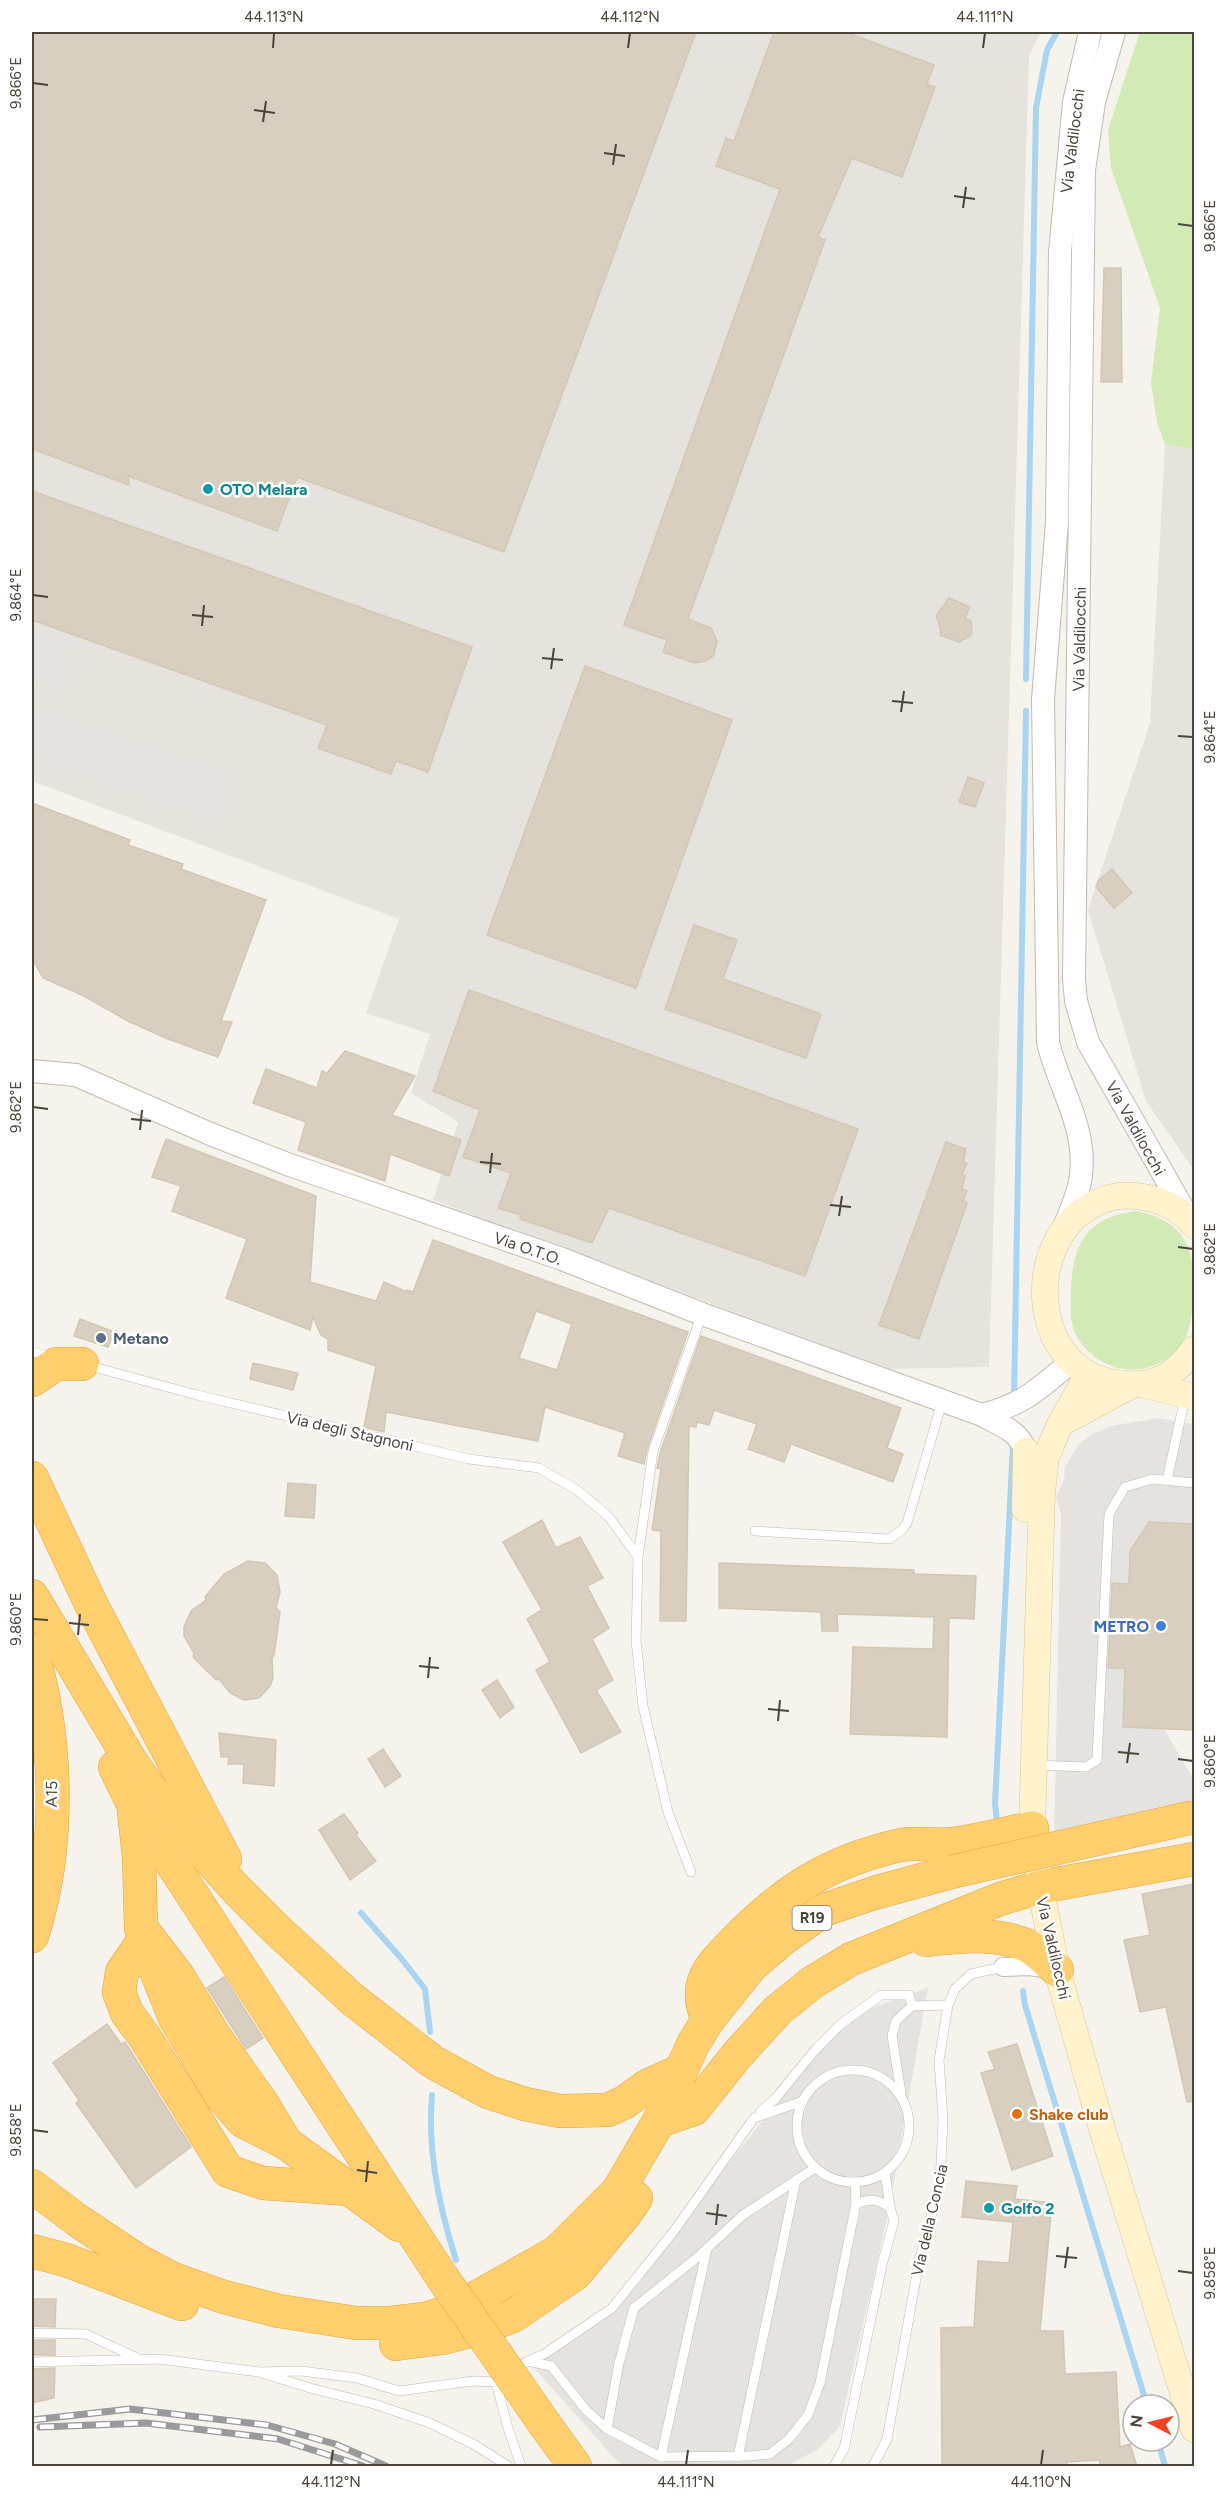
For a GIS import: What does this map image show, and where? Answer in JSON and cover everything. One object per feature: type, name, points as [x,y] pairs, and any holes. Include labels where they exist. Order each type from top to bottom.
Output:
[{"type":"highway","points":[[32,1380],[56,1364],[82,1364]]},
{"type":"highway","points":[[32,1478],[92,1604],[225,1859],[275,1928]]},
{"type":"highway","points":[[32,1596],[132,1763],[165,1811],[275,1928],[352,1999],[433,2062],[488,2092],[506,2099],[560,2111],[608,2110],[625,2102],[647,2086],[680,2070]]},
{"type":"highway","name":"A15","points":[[32,1651],[47,1725],[52,1774],[51,1840],[41,1908],[32,1936]]},
{"type":"highway","points":[[70,1662],[133,1804],[442,2277],[575,2466]]},
{"type":"highway","points":[[133,1804],[139,1856],[141,1925],[175,2018],[221,2096],[243,2121],[286,2143],[415,2236]]},
{"type":"highway","name":"R19","points":[[680,2070],[708,2020],[751,1966],[784,1938],[824,1910],[874,1893],[951,1872],[1194,1817]]},
{"type":"highway","points":[[708,2020],[701,2005],[701,1986],[715,1961],[761,1913],[815,1876],[862,1857],[904,1845],[953,1844],[1032,1828]]},
{"type":"highway","points":[[660,2121],[694,2109],[760,2029],[796,1995],[831,1969],[1000,1899],[1040,1887],[1186,1861]]},
{"type":"highway","points":[[141,1925],[178,1976],[215,2037],[262,2103],[286,2143]]},
{"type":"highway","points":[[141,1925],[186,1965],[292,2126],[313,2163]]},
{"type":"highway","points":[[141,1925],[122,1972],[119,1992],[127,2013],[144,2036],[228,2171],[263,2183],[349,2189]]},
{"type":"highway","points":[[888,1944],[953,1936],[987,1937],[1027,1946],[1042,1956],[1043,1968]]},
{"type":"highway","points":[[32,2186],[137,2260],[173,2279],[224,2297],[323,2319],[356,2323],[390,2323],[425,2319],[454,2310],[557,2252],[618,2191],[660,2121],[680,2070]]},
{"type":"highway","points":[[32,2251],[66,2260],[170,2300],[273,2332],[321,2342],[378,2346],[442,2338],[474,2330],[513,2316],[575,2274],[625,2214],[636,2196],[643,2151]]},
{"type":"highway","points":[[32,2209],[68,2235],[129,2269],[155,2279],[173,2279]]},
{"type":"main road","points":[[1190,1396],[1138,1385],[1107,1382],[1080,1368],[1055,1339],[1046,1312],[1044,1283],[1051,1254],[1064,1227],[1084,1209],[1112,1197],[1131,1195],[1162,1201],[1177,1208],[1192,1223]]},
{"type":"main road","points":[[1060,1424],[1138,1385],[1172,1373],[1185,1362],[1194,1349]]},
{"type":"main road","points":[[1038,1614],[1042,1492],[1046,1456],[1080,1368]]},
{"type":"main road","name":"Via Valdilocchi","points":[[1026,1451],[1024,1582],[1038,1614],[1032,1828],[1040,1887],[1043,1968],[1103,2132],[1194,2429]]},
{"type":"street","name":"Via Valdilocchi","points":[[1064,1227],[1077,1196],[1083,1157],[1077,1125],[1048,1042],[1043,695],[1058,522],[1060,252],[1074,102],[1090,32]]},
{"type":"street","name":"Via Valdilocchi","points":[[1114,32],[1094,102],[1084,170],[1075,990],[1088,1042],[1192,1223]]},
{"type":"street","name":"Via O.T.O.","points":[[32,1060],[76,1076],[277,1160],[562,1259],[702,1314],[982,1415],[1015,1433],[1022,1440],[1026,1451]]},
{"type":"street","name":"Via O.T.O.","points":[[32,1071],[76,1076]]},
{"type":"street","points":[[982,1415],[1006,1409],[1080,1368]]},
{"type":"street","points":[[1003,1967],[1043,1968]]},
{"type":"lane","points":[[691,1872],[668,1812],[643,1706],[636,1641],[638,1557],[653,1451],[702,1314]]},
{"type":"lane","name":"Via degli Stagnoni","points":[[32,1352],[197,1395],[469,1459],[539,1468],[578,1490],[609,1517],[638,1557]]},
{"type":"lane","points":[[1167,1480],[1190,1396]]},
{"type":"lane","points":[[755,1531],[889,1539],[895,1535],[907,1524],[942,1402]]},
{"type":"lane","points":[[1034,1765],[1086,1767],[1096,1760],[1109,1514],[1125,1488],[1153,1479],[1194,1483]]},
{"type":"lane","name":"Via della Concia","points":[[873,2466],[887,2439],[919,2262],[940,2182],[943,2120],[939,2060],[948,2005],[955,1989],[971,1974],[1003,1967]]},
{"type":"lane","points":[[32,2362],[138,2359],[204,2364],[259,2372],[301,2372],[357,2378],[399,2391],[473,2381],[496,2382],[528,2361],[546,2353],[612,2308],[674,2231],[754,2118],[775,2099],[816,2049],[841,2024],[881,1995],[909,1995],[912,2006]]},
{"type":"lane","points":[[901,2095],[892,2036],[896,2021],[912,2006],[948,2005]]},
{"type":"lane","points":[[854,2069],[873,2072],[889,2081],[901,2095],[909,2111],[910,2129],[906,2147],[897,2163],[885,2173],[866,2181],[855,2182],[830,2178],[815,2168],[803,2152],[797,2134],[798,2114],[803,2101],[818,2081],[835,2072],[854,2069]]},
{"type":"lane","points":[[754,2118],[803,2101]]},
{"type":"lane","points":[[607,2429],[619,2364],[634,2307],[706,2249],[743,2215],[815,2168]]},
{"type":"lane","points":[[834,2466],[844,2449],[882,2265],[894,2222],[885,2173]]},
{"type":"lane","points":[[738,2457],[796,2180]]},
{"type":"lane","points":[[528,2361],[550,2366],[586,2410],[607,2429],[661,2457],[738,2457],[770,2454],[789,2439],[808,2415],[820,2383],[856,2204],[855,2182]]},
{"type":"lane","points":[[856,2204],[867,2199],[879,2200],[890,2206]]},
{"type":"lane","points":[[661,2457],[706,2249]]},
{"type":"lane","points":[[32,2333],[86,2334],[138,2359]]},
{"type":"lane","points":[[259,2372],[310,2388],[374,2403],[430,2423],[475,2445],[508,2466]]},
{"type":"lane","points":[[496,2382],[507,2426],[521,2466]]},
{"type":"shaded area","points":[[32,32],[1041,32],[1029,56],[989,1367],[887,1369],[433,1200],[458,1122],[411,1093],[430,1034],[366,1013],[399,919],[32,781]]},
{"type":"shaded area","points":[[1165,445],[1194,449],[1194,1170],[1146,1101],[1088,910],[1150,723]]},
{"type":"shaded area","points":[[32,631],[66,643],[47,685],[32,679]]},
{"type":"shaded area","points":[[32,711],[221,776],[207,813],[32,751]]},
{"type":"shaded area","points":[[1158,1418],[1194,1424],[1194,1524],[1149,1523],[1130,1551],[1129,1584],[1110,1583],[1107,1667],[1125,1668],[1123,1727],[1164,1729],[1194,1780],[1194,1812],[1054,1841],[1061,1514],[1056,1497],[1064,1479],[1065,1466],[1079,1444],[1094,1433],[1111,1426]]},
{"type":"shaded area","points":[[928,1988],[888,2214],[840,2426],[817,2450],[786,2466],[627,2466],[617,2461],[528,2361],[612,2308],[846,2017]]},
{"type":"green space","points":[[1140,32],[1194,32],[1194,449],[1165,445],[1157,422],[1151,383],[1160,308],[1111,168],[1108,130]]},
{"type":"green space","points":[[1136,1211],[1165,1221],[1184,1238],[1189,1250],[1194,1277],[1192,1314],[1187,1334],[1172,1354],[1151,1366],[1127,1369],[1103,1362],[1088,1351],[1080,1341],[1072,1324],[1071,1288],[1075,1257],[1086,1234],[1106,1219]]},
{"type":"building","points":[[32,32],[696,32],[504,552],[297,477],[277,531],[128,476],[129,485],[32,449]]},
{"type":"building","points":[[774,32],[845,32],[934,65],[927,84],[935,87],[902,177],[852,158],[818,237],[825,240],[688,619],[711,628],[717,641],[714,655],[706,661],[694,663],[663,652],[667,640],[624,625],[780,189],[716,166],[726,138],[734,141]]},
{"type":"building","points":[[1104,268],[1121,268],[1122,382],[1101,382]]},
{"type":"building","points":[[32,491],[472,647],[428,772],[396,761],[391,774],[318,748],[327,725],[32,620]]},
{"type":"building","points":[[949,598],[970,607],[965,618],[971,621],[972,633],[959,642],[940,635],[941,629],[936,616]]},
{"type":"building","points":[[585,666],[732,720],[636,988],[487,935]]},
{"type":"building","points":[[968,777],[984,783],[975,807],[959,802]]},
{"type":"building","points":[[32,803],[130,840],[128,845],[183,864],[181,869],[266,900],[221,1021],[232,1022],[218,1057],[168,1039],[128,1021],[84,996],[43,978],[32,958]]},
{"type":"building","points":[[1112,869],[1132,893],[1114,908],[1096,887],[1098,881]]},
{"type":"building","points":[[694,925],[737,940],[723,979],[821,1014],[806,1058],[665,1009]]},
{"type":"building","points":[[469,990],[858,1129],[805,1276],[609,1208],[592,1243],[520,1219],[521,1215],[498,1208],[511,1173],[463,1157],[480,1110],[433,1091]]},
{"type":"building","points":[[345,1051],[415,1076],[392,1115],[461,1140],[449,1176],[390,1154],[385,1181],[298,1150],[306,1122],[253,1103],[266,1069],[317,1088],[322,1071],[327,1073]]},
{"type":"building","points":[[166,1139],[316,1196],[310,1282],[376,1301],[384,1282],[407,1292],[407,1290],[413,1292],[433,1240],[688,1332],[647,1449],[644,1464],[618,1456],[625,1433],[545,1407],[538,1441],[386,1412],[384,1432],[364,1427],[376,1366],[328,1350],[328,1339],[321,1335],[313,1317],[310,1330],[226,1298],[247,1239],[172,1211],[181,1186],[152,1177]],"holes":[[[536,1311],[572,1324],[557,1370],[519,1358]]]},
{"type":"building","points":[[946,1142],[966,1149],[963,1162],[967,1163],[962,1175],[965,1176],[962,1189],[967,1191],[963,1201],[967,1203],[919,1339],[879,1325]]},
{"type":"building","points":[[80,1319],[114,1332],[108,1347],[74,1336]]},
{"type":"building","points":[[701,1336],[901,1408],[887,1448],[903,1454],[893,1482],[791,1444],[784,1462],[748,1449],[757,1424],[714,1410],[709,1425],[697,1422],[696,1427],[689,1426],[686,1621],[660,1621],[661,1531],[652,1530],[661,1469],[657,1468],[660,1453]]},
{"type":"building","points":[[253,1363],[298,1373],[293,1390],[250,1379]]},
{"type":"building","points":[[288,1483],[316,1485],[314,1518],[285,1516]]},
{"type":"building","points":[[542,1520],[556,1548],[580,1537],[603,1578],[587,1586],[609,1628],[592,1639],[613,1680],[596,1690],[621,1732],[581,1753],[536,1670],[550,1662],[527,1619],[542,1610],[503,1542]]},
{"type":"building","name":"METRO","points":[[1149,1522],[1194,1524],[1194,1730],[1123,1727],[1125,1668],[1108,1668],[1112,1583],[1129,1584],[1130,1551]]},
{"type":"building","points":[[248,1561],[265,1563],[277,1575],[280,1592],[276,1608],[280,1612],[272,1658],[273,1678],[270,1686],[259,1698],[244,1700],[230,1693],[219,1679],[216,1680],[193,1657],[194,1653],[184,1636],[184,1627],[191,1611],[206,1600],[205,1597],[224,1574]]},
{"type":"building","points":[[719,1563],[914,1570],[914,1574],[976,1576],[974,1619],[949,1618],[947,1737],[850,1734],[853,1647],[933,1649],[934,1617],[837,1614],[838,1631],[822,1631],[821,1612],[719,1608]]},
{"type":"building","points":[[497,1680],[514,1707],[500,1718],[482,1690]]},
{"type":"building","points":[[219,1733],[276,1740],[274,1786],[243,1783],[244,1764],[228,1764],[229,1757],[221,1757]]},
{"type":"building","points":[[383,1749],[401,1776],[385,1787],[368,1759]]},
{"type":"building","points":[[344,1814],[358,1833],[356,1835],[376,1861],[350,1880],[319,1830]]},
{"type":"building","points":[[1194,1884],[1194,2101],[1187,2102],[1166,2007],[1140,2012],[1124,1940],[1150,1935],[1142,1894]]},
{"type":"building","points":[[224,1977],[263,2038],[246,2049],[207,1988]]},
{"type":"building","points":[[107,2024],[121,2044],[125,2042],[191,2147],[136,2188],[76,2103],[79,2100],[53,2063]]},
{"type":"building","name":"Shake club","points":[[1017,2044],[1053,2156],[1012,2170],[981,2073],[995,2069],[988,2052]]},
{"type":"building","points":[[966,2181],[1017,2186],[1015,2199],[1052,2203],[1040,2331],[1063,2331],[1065,2374],[1116,2372],[1121,2453],[1133,2453],[1137,2466],[1101,2466],[1099,2460],[1067,2462],[1067,2466],[942,2466],[941,2328],[974,2327],[978,2261],[1009,2263],[1013,2222],[962,2217]]},
{"type":"building","points":[[32,2299],[56,2299],[55,2327],[32,2326]]},
{"type":"building","points":[[32,2340],[55,2340],[55,2355],[32,2355]]},
{"type":"building","points":[[55,2368],[54,2398],[32,2403],[32,2369]]},
{"type":"waterway","points":[[1026,679],[1036,108],[1047,50],[1057,32]]},
{"type":"waterway","points":[[1014,1398],[1026,711]]},
{"type":"waterway","points":[[997,1823],[995,1804],[1013,1444]]},
{"type":"waterway","points":[[361,1913],[425,1989],[430,2032]]},
{"type":"waterway","points":[[1023,1991],[1025,2005],[1143,2393]]},
{"type":"waterway","points":[[432,2095],[431,2137],[436,2178],[444,2220],[456,2260]]},
{"type":"waterway","points":[[1161,2453],[1165,2466]]},
{"type":"railway","points":[[32,2420],[130,2409],[267,2425],[335,2444],[386,2466]]},
{"type":"railway","points":[[40,2427],[146,2423],[278,2439],[363,2466]]},
{"type":"place","name":"OTO Melara","points":[[208,489]]},
{"type":"place","name":"Metano","points":[[101,1338]]},
{"type":"place","name":"METRO","points":[[1161,1626]]},
{"type":"place","name":"Shake club","points":[[1017,2114]]},
{"type":"place","name":"Golfo 2","points":[[989,2208]]}]
